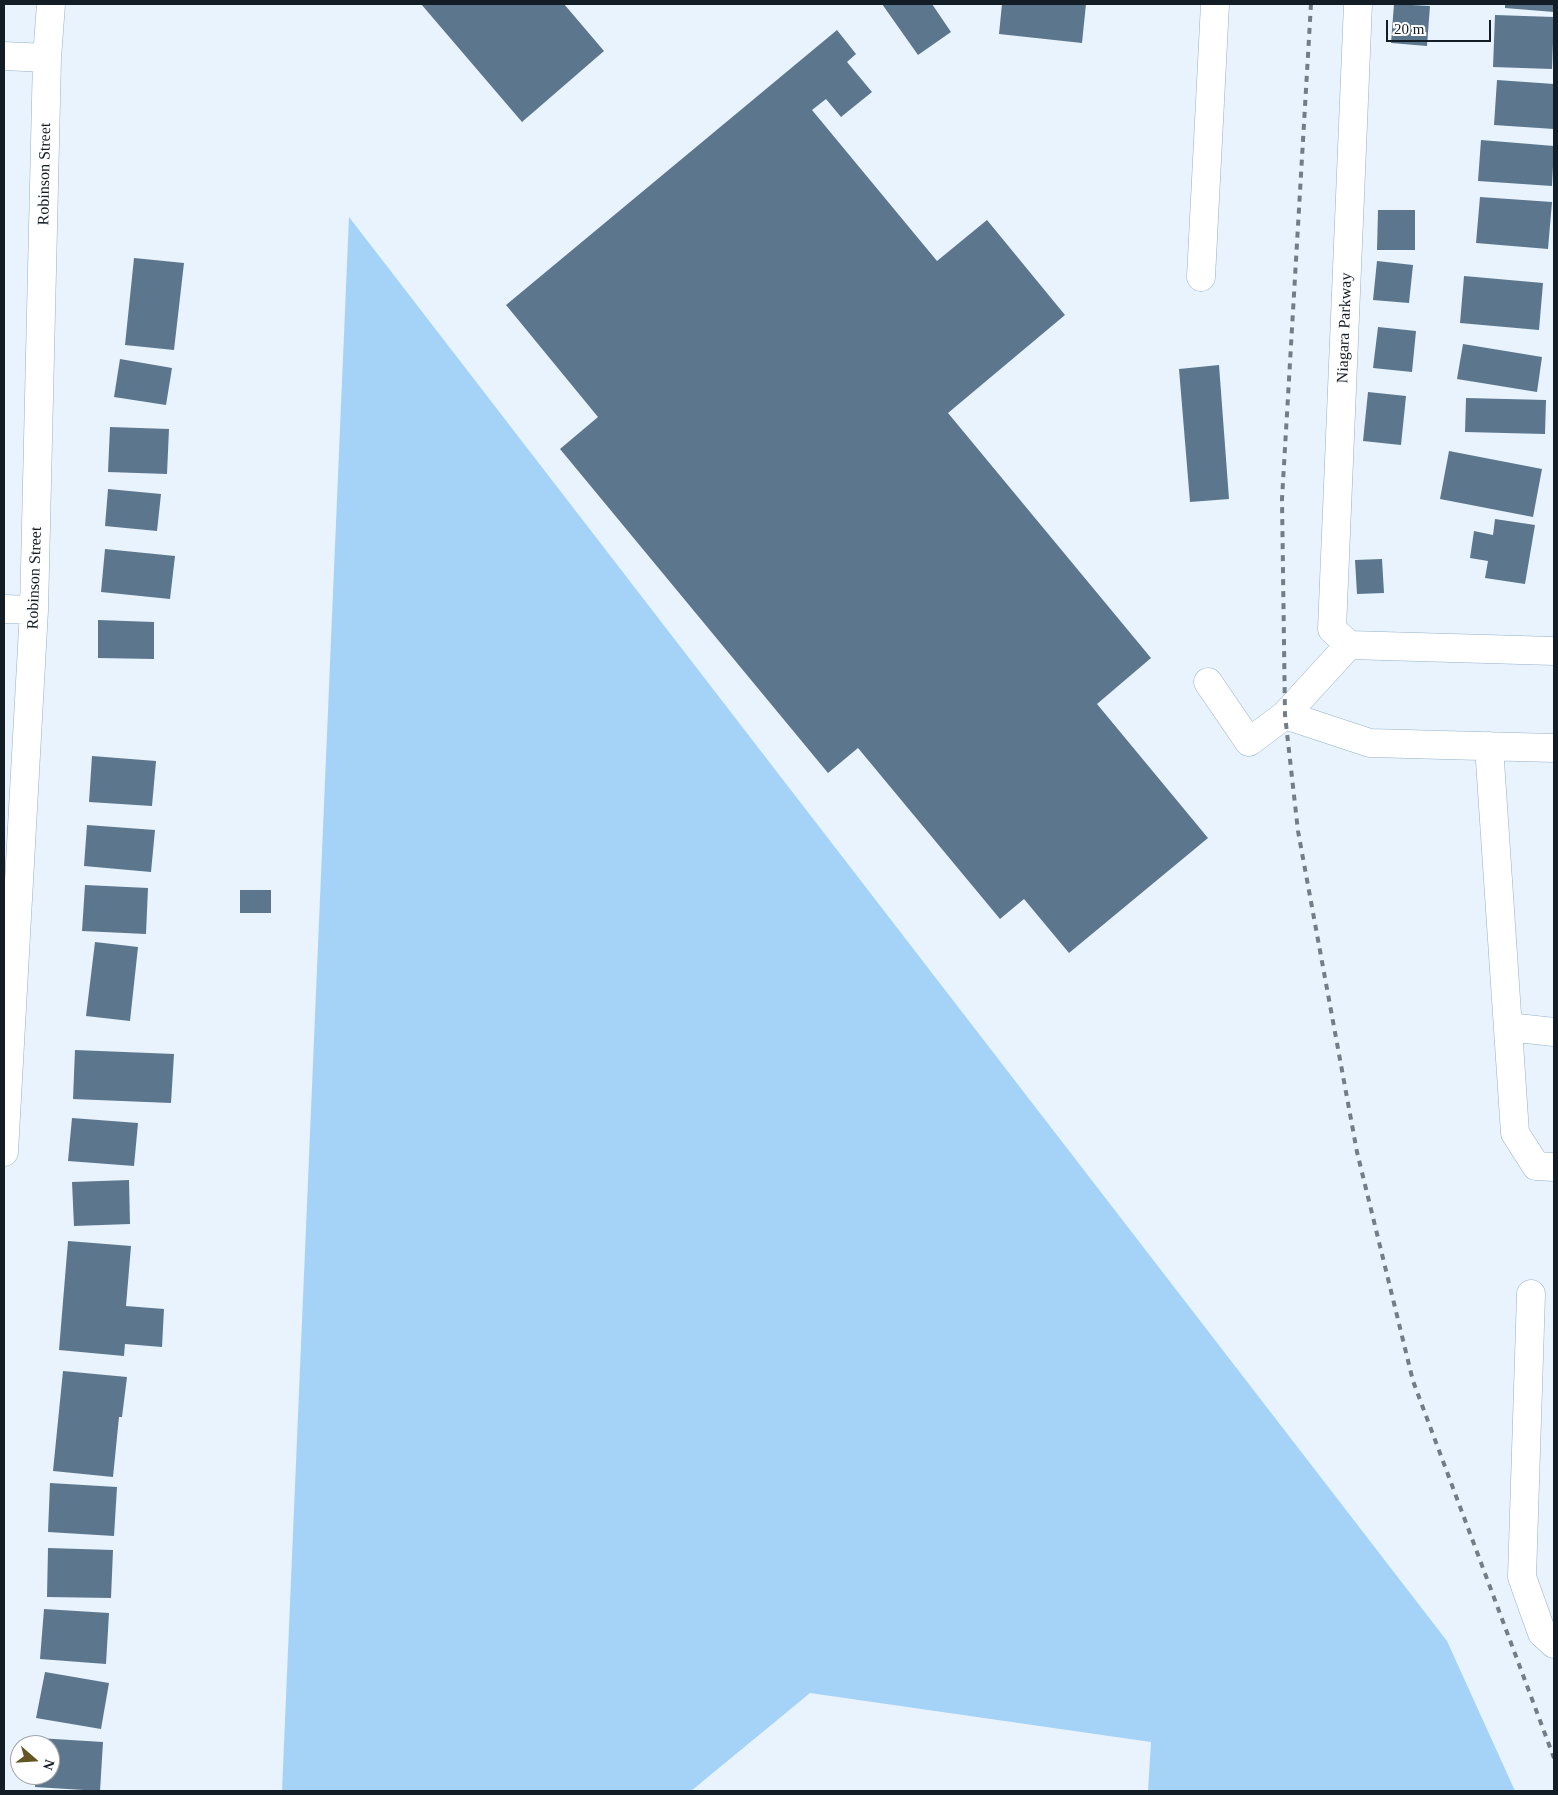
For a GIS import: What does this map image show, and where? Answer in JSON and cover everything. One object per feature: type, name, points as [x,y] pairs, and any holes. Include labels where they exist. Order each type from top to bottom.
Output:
[{"type":"street","points":[[33,4],[50,14]]},
{"type":"street","points":[[1201,277],[1215,4]]},
{"type":"street","name":"Niagara Parkway","points":[[1349,645],[1332,629],[1358,4]]},
{"type":"street","name":"Robinson Street","points":[[4,1152],[34,610],[47,58],[50,14]]},
{"type":"street","points":[[4,56],[47,58]]},
{"type":"street","points":[[4,609],[34,610]]},
{"type":"street","points":[[1208,682],[1248,742],[1286,715],[1349,645],[1554,651]]},
{"type":"street","points":[[1286,715],[1370,743],[1554,748]]},
{"type":"street","points":[[1489,746],[1514,1134],[1536,1166],[1554,1167]]},
{"type":"street","points":[[1508,1027],[1554,1032]]},
{"type":"street","points":[[1531,1294],[1522,1577],[1542,1633],[1554,1644]]},
{"type":"shaded area","points":[[349,217],[1447,1641],[1515,1791],[1148,1791],[1151,1742],[810,1693],[691,1791],[282,1791]]},
{"type":"building","points":[[421,4],[564,4],[604,51],[522,122]]},
{"type":"building","points":[[882,4],[932,4],[951,32],[918,55]]},
{"type":"building","points":[[1002,4],[1086,4],[1082,43],[999,34]]},
{"type":"building","points":[[1394,4],[1430,6],[1427,46],[1391,43]]},
{"type":"building","points":[[1505,4],[1554,4],[1554,12],[1505,8]]},
{"type":"building","points":[[1495,15],[1554,17],[1552,69],[1493,67]]},
{"type":"building","points":[[837,30],[856,54],[847,62],[872,92],[841,117],[826,99],[812,110],[937,261],[987,220],[1065,315],[948,413],[1151,658],[1097,704],[1208,838],[1069,953],[1024,899],[1000,919],[858,748],[828,773],[560,449],[598,417],[506,305]]},
{"type":"building","points":[[1497,80],[1554,84],[1554,129],[1494,125]]},
{"type":"building","points":[[1481,140],[1554,146],[1552,186],[1478,181]]},
{"type":"building","points":[[1480,197],[1552,202],[1548,249],[1476,243]]},
{"type":"building","points":[[1378,210],[1415,210],[1415,250],[1377,250]]},
{"type":"building","points":[[134,258],[184,263],[174,350],[125,345]]},
{"type":"building","points":[[1377,261],[1413,265],[1409,303],[1373,300]]},
{"type":"building","points":[[1464,276],[1543,283],[1539,330],[1460,323]]},
{"type":"building","points":[[1378,327],[1416,331],[1412,372],[1373,368]]},
{"type":"building","points":[[1463,344],[1542,357],[1537,392],[1457,379]]},
{"type":"building","points":[[120,359],[172,368],[166,405],[114,397]]},
{"type":"building","points":[[1219,365],[1229,499],[1190,502],[1179,369]]},
{"type":"building","points":[[1368,392],[1406,396],[1401,445],[1363,441]]},
{"type":"building","points":[[1466,398],[1546,400],[1545,434],[1465,432]]},
{"type":"building","points":[[110,427],[169,429],[167,474],[108,472]]},
{"type":"building","points":[[1449,451],[1542,469],[1533,517],[1440,499]]},
{"type":"building","points":[[108,489],[161,494],[157,531],[105,526]]},
{"type":"building","points":[[1495,519],[1535,525],[1525,584],[1485,578],[1488,561],[1470,558],[1474,531],[1493,535]]},
{"type":"building","points":[[105,549],[175,556],[170,599],[101,592]]},
{"type":"building","points":[[1382,559],[1384,593],[1357,594],[1355,560]]},
{"type":"building","points":[[98,620],[154,622],[154,659],[98,658]]},
{"type":"building","points":[[92,756],[156,761],[152,806],[89,802]]},
{"type":"building","points":[[87,825],[155,830],[151,872],[84,866]]},
{"type":"building","points":[[85,885],[148,888],[146,934],[82,931]]},
{"type":"building","points":[[240,890],[271,890],[271,913],[240,913]]},
{"type":"building","points":[[95,942],[138,947],[130,1021],[86,1016]]},
{"type":"building","points":[[75,1050],[174,1054],[171,1103],[73,1099]]},
{"type":"building","points":[[72,1118],[138,1123],[134,1166],[68,1161]]},
{"type":"building","points":[[129,1180],[130,1224],[74,1226],[72,1182]]},
{"type":"building","points":[[68,1241],[131,1246],[126,1306],[164,1309],[162,1347],[125,1344],[124,1356],[59,1350]]},
{"type":"building","points":[[63,1371],[127,1377],[122,1417],[119,1417],[113,1477],[53,1471]]},
{"type":"building","points":[[50,1483],[117,1487],[114,1536],[48,1532]]},
{"type":"building","points":[[48,1548],[113,1550],[111,1598],[47,1597]]},
{"type":"building","points":[[44,1609],[109,1613],[106,1664],[40,1659]]},
{"type":"building","points":[[45,1672],[109,1683],[101,1729],[36,1718]]},
{"type":"building","points":[[60,1739],[103,1742],[100,1791],[35,1787],[35,1785],[60,1785]]},
{"type":"railway","points":[[1311,4],[1282,499],[1285,715],[1298,831],[1357,1152],[1413,1381],[1554,1758]]}]
